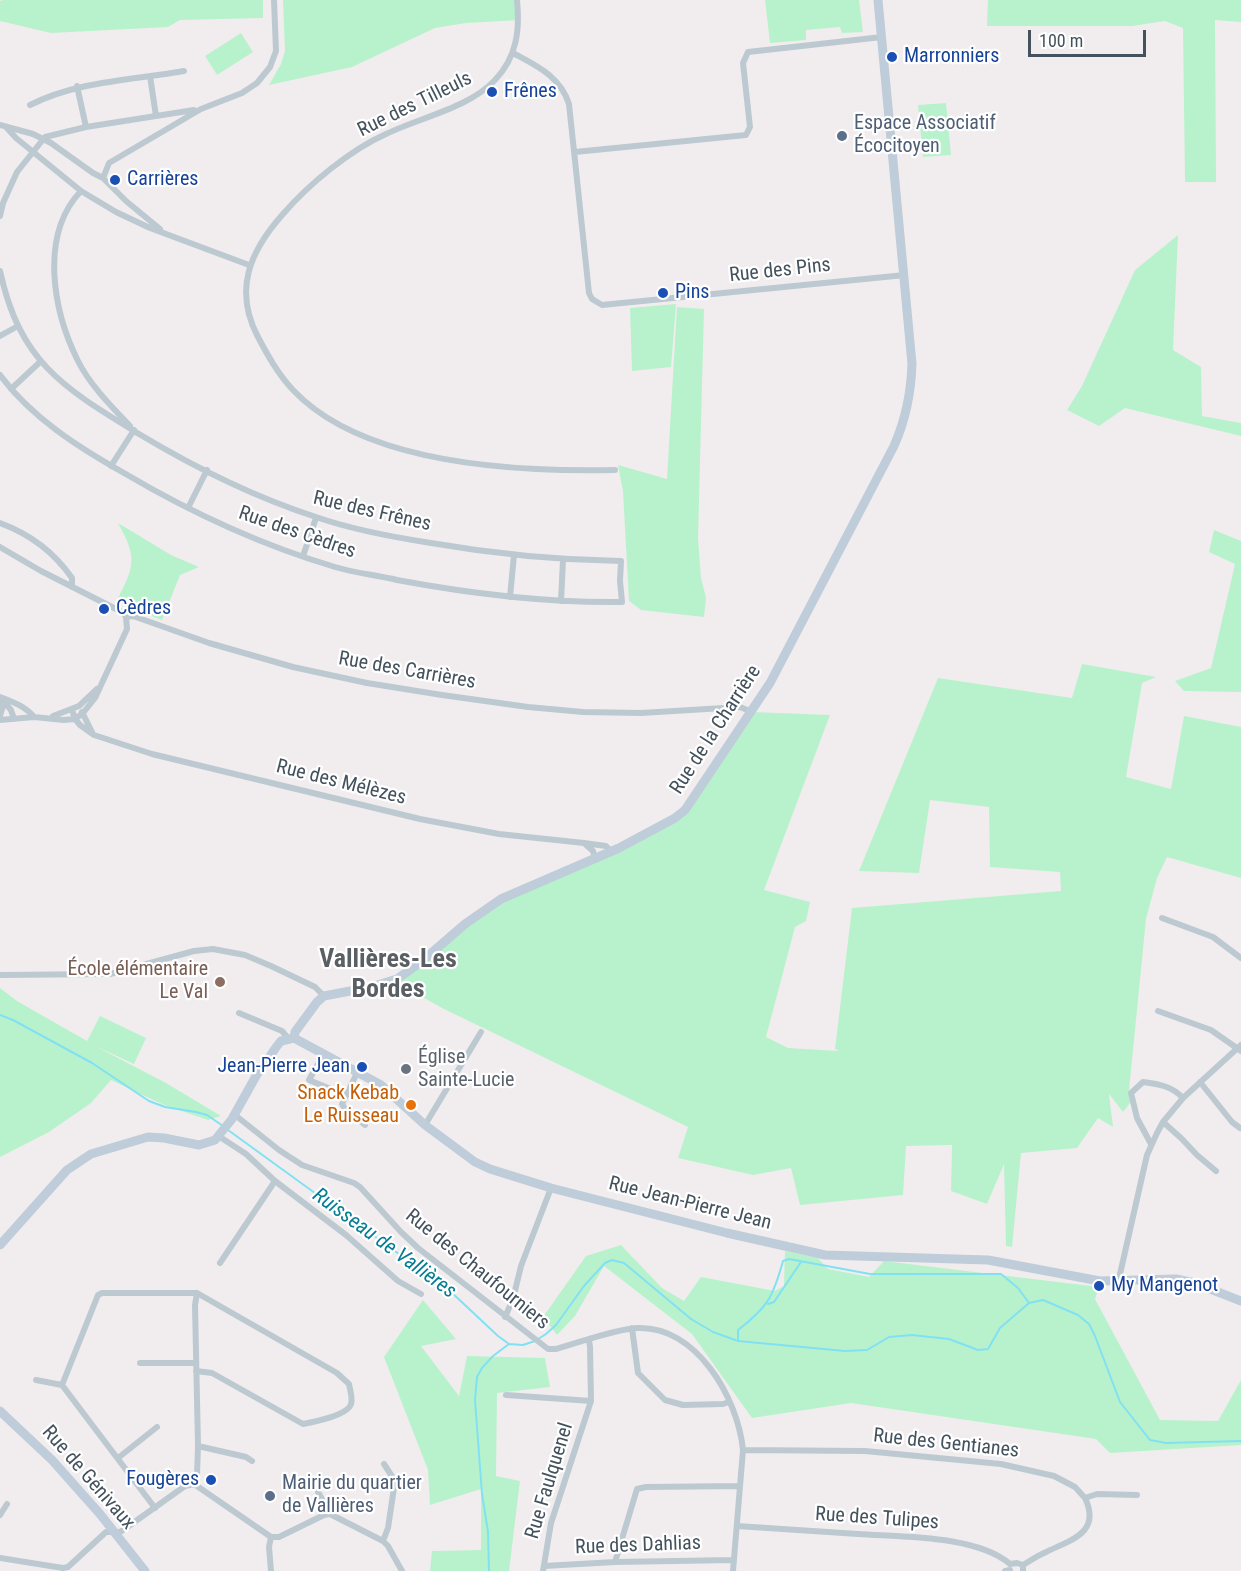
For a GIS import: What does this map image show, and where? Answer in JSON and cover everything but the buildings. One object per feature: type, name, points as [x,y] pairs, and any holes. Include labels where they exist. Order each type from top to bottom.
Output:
[{"type":"main road","name":"Rue de la Charrière","points":[[324,996],[379,985],[403,975],[501,898],[611,852],[675,818],[685,810],[752,712],[790,647],[894,446],[902,428],[911,388],[912,364],[905,275],[878,0]]},
{"type":"main road","points":[[0,1245],[67,1170],[91,1154],[148,1137],[199,1145],[215,1140],[234,1117],[266,1061],[281,1041],[291,1038],[324,996]]},
{"type":"main road","name":"Rue Jean-Pierre Jean","points":[[291,1038],[388,1090],[425,1125],[475,1162],[489,1169],[551,1188],[727,1233],[825,1255],[988,1260],[1100,1281],[1184,1280],[1241,1301]]},
{"type":"main road","name":"Rue de Génivaux","points":[[0,1412],[52,1460],[145,1571]]},
{"type":"street","points":[[103,178],[109,163],[174,123],[201,109],[242,93],[257,83],[264,75],[276,51],[274,0]]},
{"type":"street","name":"Rue des Tilleuls","points":[[517,0],[518,29],[513,53],[506,68],[495,81],[470,100],[382,135],[342,161],[283,213],[257,248],[249,265],[246,281],[249,314],[253,328],[274,367],[294,391],[316,410],[369,438],[402,448],[464,461],[538,470],[615,470]]},
{"type":"street","points":[[575,152],[746,135],[750,127],[743,63],[748,52],[882,37]]},
{"type":"street","name":"Rue des Pins","points":[[513,53],[546,71],[561,86],[569,104],[589,293],[592,299],[602,305],[905,275]]},
{"type":"street","points":[[30,105],[78,86],[184,71]]},
{"type":"street","points":[[150,76],[156,116]]},
{"type":"street","points":[[78,86],[86,127]]},
{"type":"street","points":[[0,216],[2,203],[17,172],[43,139],[63,131],[201,109]]},
{"type":"street","points":[[171,114],[174,116],[174,123]]},
{"type":"street","points":[[2,127],[33,134],[43,139],[103,178],[148,221],[168,234]]},
{"type":"street","points":[[2,127],[81,191],[116,212],[150,228],[249,265]]},
{"type":"street","name":"Rue des Frênes","points":[[81,191],[63,217],[55,246],[54,269],[57,297],[78,363],[100,393],[134,430]]},
{"type":"street","points":[[116,212],[126,201]]},
{"type":"street","name":"Rue des Frênes","points":[[0,271],[18,326],[40,362],[59,380],[88,402],[134,430],[207,470],[261,496],[316,518],[377,534],[514,555],[563,560],[621,561]]},
{"type":"street","points":[[0,336],[18,326]]},
{"type":"street","points":[[11,389],[40,362]]},
{"type":"street","name":"Rue des Cèdres","points":[[0,375],[11,389],[66,438],[111,466],[188,508],[245,534],[336,567],[441,588],[510,597],[622,602],[621,561]]},
{"type":"street","points":[[88,402],[93,401],[100,393]]},
{"type":"street","points":[[111,466],[134,430]]},
{"type":"street","points":[[188,508],[207,470]]},
{"type":"street","points":[[303,556],[316,518]]},
{"type":"street","points":[[0,523],[36,541],[56,557],[72,578],[72,587]]},
{"type":"street","name":"Rue des Carrières","points":[[0,547],[122,612],[126,617],[133,616],[220,646],[293,667],[367,683],[528,707],[583,712],[641,713],[740,707],[752,712]]},
{"type":"street","points":[[510,597],[514,555]]},
{"type":"street","points":[[561,601],[563,560]]},
{"type":"street","points":[[1,697],[3,706],[0,718],[50,717],[64,720],[75,718],[83,713],[89,707],[127,629],[126,617]]},
{"type":"street","points":[[50,717],[80,706],[100,685]]},
{"type":"street","points":[[1,697],[29,711],[34,717]]},
{"type":"street","points":[[1,697],[15,719]]},
{"type":"street","points":[[80,706],[94,735]]},
{"type":"street","name":"Rue des Mélèzes","points":[[72,710],[75,718],[94,735],[152,754],[420,819],[499,834],[606,846],[611,852]]},
{"type":"street","points":[[584,843],[593,851],[595,858]]},
{"type":"street","points":[[1162,918],[1213,937],[1231,948],[1241,958]]},
{"type":"street","points":[[0,975],[110,974],[194,951],[213,949],[245,955],[271,966],[315,987],[324,996]]},
{"type":"street","points":[[1120,1281],[1119,1274],[1151,1144],[1163,1122],[1183,1098],[1240,1048],[1211,1030],[1158,1011]]},
{"type":"street","points":[[239,1013],[282,1031],[291,1038]]},
{"type":"street","points":[[425,1125],[481,1032]]},
{"type":"street","points":[[323,1055],[309,1080],[345,1095]]},
{"type":"street","points":[[357,1073],[342,1101],[343,1107],[365,1125]]},
{"type":"street","points":[[1151,1144],[1137,1118],[1131,1093],[1134,1088],[1143,1082],[1159,1084],[1176,1091],[1183,1098]]},
{"type":"street","points":[[1200,1082],[1232,1122],[1240,1128]]},
{"type":"street","name":"Rue des Chaufourniers","points":[[234,1117],[302,1165],[354,1183],[410,1240],[548,1349],[556,1349],[632,1328]]},
{"type":"street","points":[[1163,1122],[1216,1171]]},
{"type":"street","points":[[221,1135],[275,1181],[346,1235],[398,1281],[421,1294]]},
{"type":"street","points":[[220,1263],[275,1181]]},
{"type":"street","points":[[506,1317],[521,1266],[551,1188]]},
{"type":"street","points":[[62,1385],[98,1295],[102,1293],[197,1293],[337,1373],[350,1384],[352,1402],[343,1413],[303,1424],[210,1372],[196,1371]]},
{"type":"street","points":[[194,1484],[197,1475],[198,1446],[195,1299],[197,1293]]},
{"type":"street","points":[[729,1402],[683,1405],[664,1400],[638,1374],[632,1328],[656,1329],[683,1341],[698,1354],[729,1402],[738,1422],[743,1450],[733,1571]]},
{"type":"street","name":"Rue Faulquenel","points":[[544,1569],[551,1523],[591,1401],[588,1340]]},
{"type":"street","points":[[140,1363],[196,1363]]},
{"type":"street","points":[[36,1380],[62,1385],[155,1508]]},
{"type":"street","name":"Rue Faulquenel","points":[[506,1395],[591,1401]]},
{"type":"street","points":[[118,1458],[157,1427]]},
{"type":"street","points":[[198,1446],[246,1457],[252,1461]]},
{"type":"street","name":"Rue des Gentianes","points":[[743,1450],[865,1451],[1001,1464],[1054,1476],[1075,1487],[1085,1498]]},
{"type":"street","points":[[383,1541],[388,1528],[395,1481],[384,1464]]},
{"type":"street","points":[[0,1558],[68,1567],[106,1532],[120,1532],[185,1486],[194,1484],[271,1537],[279,1537],[330,1514]]},
{"type":"street","points":[[615,1562],[637,1489],[740,1486]]},
{"type":"street","points":[[318,1492],[330,1514],[383,1541],[402,1571]]},
{"type":"street","points":[[1009,1569],[1017,1563],[1024,1569],[1043,1553],[1070,1542],[1084,1532],[1090,1517],[1085,1498],[1097,1494],[1137,1495]]},
{"type":"street","points":[[0,1515],[7,1504]]},
{"type":"street","name":"Rue des Tulipes","points":[[737,1526],[948,1540],[1000,1557],[1009,1569]]},
{"type":"street","points":[[271,1537],[269,1547],[271,1571]]},
{"type":"street","name":"Rue des Dahlias","points":[[544,1569],[615,1562],[734,1560]]},
{"type":"green space","points":[[263,0],[263,18],[180,20],[168,27],[51,33],[0,21],[0,1]]},
{"type":"green space","points":[[283,0],[517,0],[519,20],[466,23],[435,28],[352,67],[269,85],[281,64],[285,51]]},
{"type":"green space","points":[[765,0],[859,0],[863,32],[842,33],[840,27],[806,30],[806,40],[770,43]]},
{"type":"green space","points":[[988,0],[1241,0],[1241,22],[1215,20],[1216,182],[1185,182],[1183,28],[1165,21],[1132,26],[987,26]]},
{"type":"green space","points":[[241,33],[253,52],[217,75],[205,56]]},
{"type":"green space","points":[[946,103],[951,155],[923,157],[918,105]]},
{"type":"green space","points":[[1178,235],[1173,350],[1201,367],[1202,416],[1241,423],[1241,436],[1125,408],[1099,426],[1067,410],[1082,386],[1135,270]]},
{"type":"green space","points":[[676,304],[671,367],[632,371],[630,308]]},
{"type":"green space","points":[[677,307],[704,309],[698,538],[701,578],[706,598],[704,617],[641,610],[629,601],[623,491],[618,465],[667,479]]},
{"type":"green space","points":[[118,523],[171,555],[199,567],[180,575],[162,620],[123,605],[118,598],[128,577],[132,560],[128,544]]},
{"type":"green space","points":[[1214,530],[1241,541],[1241,692],[1184,691],[1175,681],[1211,668],[1235,564],[1209,552]]},
{"type":"green space","points":[[1082,664],[1156,677],[1142,683],[1126,777],[1171,789],[1184,716],[1241,727],[1241,878],[1167,857],[1157,878],[1146,919],[1129,1090],[1130,1103],[1123,1112],[1109,1094],[1113,1127],[1098,1118],[1077,1148],[1021,1153],[1012,1247],[1006,1246],[1004,1164],[987,1204],[951,1191],[952,1145],[906,1146],[903,1195],[800,1205],[791,1168],[753,1175],[678,1158],[688,1127],[444,1009],[397,983],[490,906],[675,818],[752,712],[830,715],[764,890],[810,902],[806,921],[795,927],[766,1037],[788,1048],[839,1051],[835,1049],[852,908],[1061,891],[1060,872],[990,867],[989,807],[930,800],[919,873],[859,871],[938,678],[1072,698]]},
{"type":"green space","points":[[0,988],[17,1001],[87,1041],[100,1016],[146,1038],[134,1064],[95,1046],[166,1083],[221,1116],[208,1120],[164,1105],[111,1080],[91,1103],[49,1132],[0,1157]]},
{"type":"green space","points":[[621,1245],[662,1288],[684,1301],[701,1277],[775,1291],[784,1286],[785,1251],[818,1258],[828,1269],[869,1277],[884,1261],[1099,1287],[1095,1299],[1160,1420],[1218,1421],[1241,1380],[1241,1445],[1110,1453],[1096,1439],[851,1403],[752,1418],[692,1334],[604,1266],[575,1316],[557,1335],[543,1317],[586,1256]]},
{"type":"green space","points":[[423,1300],[456,1339],[421,1346],[459,1396],[467,1356],[545,1358],[550,1387],[497,1393],[496,1476],[520,1481],[509,1571],[430,1571],[432,1551],[481,1550],[481,1489],[430,1505],[428,1470],[384,1357]]},
{"type":"waterway","name":"Ruisseau de Vallières","points":[[0,1015],[92,1063],[149,1101],[165,1107],[207,1115],[223,1126]]},
{"type":"waterway","name":"Ruisseau de Vallières","points":[[228,1130],[450,1291],[509,1344],[523,1345],[546,1334],[556,1325],[584,1286],[605,1263],[612,1260],[624,1263],[691,1319],[713,1332],[738,1341],[845,1351],[867,1350],[889,1337],[912,1335],[949,1339],[978,1350],[988,1349],[1000,1328],[1029,1303],[1043,1300],[1078,1315],[1089,1324],[1120,1402],[1150,1440],[1166,1443],[1241,1441]]},
{"type":"waterway","name":"Ruisseau de Vallières","points":[[738,1341],[738,1330],[763,1308],[776,1284],[783,1261],[789,1259],[870,1274],[1001,1274],[1018,1288],[1029,1303]]},
{"type":"waterway","name":"Ruisseau de Vallières","points":[[768,1304],[774,1302],[801,1262]]},
{"type":"waterway","points":[[489,1571],[488,1532],[482,1494],[475,1400],[477,1377],[493,1356],[509,1344]]},
{"type":"place","name":"Marronniers","points":[[892,57]]},
{"type":"place","name":"Frênes","points":[[492,92]]},
{"type":"place","name":"Espace Associatif Écocitoyen","points":[[842,136]]},
{"type":"place","name":"Carrières","points":[[115,180]]},
{"type":"place","name":"Pins","points":[[663,293]]},
{"type":"place","name":"Cèdres","points":[[104,609]]},
{"type":"place","name":"École élémentaire Le Val","points":[[220,982]]},
{"type":"place","name":"Jean-Pierre Jean","points":[[362,1067]]},
{"type":"place","name":"Église Sainte-Lucie","points":[[406,1069]]},
{"type":"place","name":"Snack Kebab Le Ruisseau","points":[[411,1105]]},
{"type":"place","name":"My Mangenot","points":[[1099,1286]]},
{"type":"place","name":"Fougères","points":[[211,1480]]},
{"type":"place","name":"Mairie du quartier de Vallières","points":[[270,1496]]},
{"type":"district","name":"Vallières-Les Bordes","points":[[388,975]]}]
